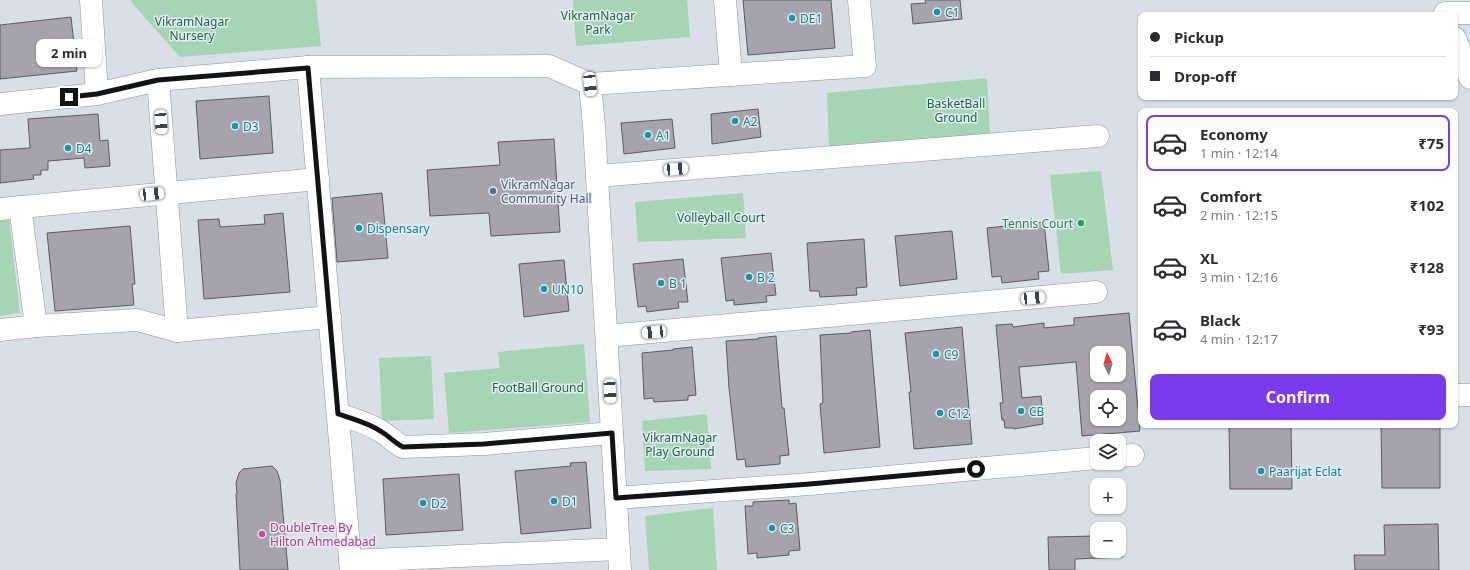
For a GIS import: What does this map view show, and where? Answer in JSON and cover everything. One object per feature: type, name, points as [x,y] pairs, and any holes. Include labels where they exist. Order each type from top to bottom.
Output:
[{"type":"street","points":[[91,0],[97,94]]},
{"type":"street","points":[[725,0],[731,75]]},
{"type":"street","points":[[0,104],[97,94],[158,80],[308,68],[550,66],[590,84],[865,66],[859,0]]},
{"type":"street","points":[[1445,9],[1470,13]]},
{"type":"street","points":[[1458,46],[1470,78]]},
{"type":"street","points":[[308,68],[351,566],[620,559],[590,84]]},
{"type":"street","points":[[158,80],[177,331]]},
{"type":"street","points":[[597,176],[1098,136]]},
{"type":"street","points":[[36,326],[10,208],[318,178]]},
{"type":"street","points":[[607,336],[1096,292]]},
{"type":"street","points":[[0,330],[36,326],[137,320],[177,331],[330,317]]},
{"type":"street","points":[[1458,395],[1470,395]]},
{"type":"street","points":[[338,414],[363,422],[382,432],[395,443],[403,447],[484,444],[612,433]]},
{"type":"street","points":[[616,498],[810,484],[1090,459]]},
{"type":"green space","name":"VikramNagar Nursery","points":[[131,0],[316,0],[321,46],[180,57]]},
{"type":"green space","name":"VikramNagar Park","points":[[573,0],[687,0],[690,37],[576,46]]},
{"type":"green space","name":"BasketBall Ground","points":[[987,78],[990,135],[829,149],[827,93]]},
{"type":"green space","name":"Tennis Court","points":[[1101,171],[1113,270],[1061,274],[1050,175]]},
{"type":"green space","name":"Volleyball Court","points":[[743,193],[746,238],[638,242],[635,202]]},
{"type":"green space","points":[[9,220],[20,313],[0,316],[0,221]]},
{"type":"green space","name":"FootBall Ground","points":[[584,344],[590,422],[449,433],[444,373],[500,368],[498,352]]},
{"type":"green space","points":[[431,356],[434,419],[382,421],[379,358]]},
{"type":"green space","name":"VikramNagar Play Ground","points":[[707,414],[711,469],[645,471],[642,421]]},
{"type":"green space","points":[[713,508],[717,570],[649,570],[645,516]]},
{"type":"building","name":"DE1","points":[[743,0],[831,0],[835,48],[748,55]]},
{"type":"building","name":"C1","points":[[925,0],[960,0],[962,19],[913,24],[911,4],[926,3]]},
{"type":"building","points":[[71,17],[77,71],[0,79],[0,25]]},
{"type":"building","name":"D3","points":[[269,96],[273,153],[200,159],[196,101]]},
{"type":"building","name":"A2","points":[[758,109],[761,137],[712,144],[711,114]]},
{"type":"building","name":"D4","points":[[98,114],[100,141],[108,140],[110,166],[85,168],[84,158],[48,161],[48,170],[41,170],[41,175],[33,175],[34,179],[0,183],[0,150],[30,148],[28,119]]},
{"type":"building","name":"A1","points":[[672,119],[675,148],[624,154],[621,123]]},
{"type":"building","name":"VikramNagar Community Hall","points":[[554,139],[560,232],[491,236],[489,213],[430,216],[427,170],[500,165],[498,142]]},
{"type":"building","name":"Dispensary","points":[[382,193],[388,258],[337,262],[332,198]]},
{"type":"building","points":[[283,213],[290,292],[204,299],[198,220],[219,219],[220,227],[265,224],[264,215]]},
{"type":"building","points":[[1044,222],[1049,271],[1038,272],[1039,279],[1002,283],[1001,276],[992,277],[987,228]]},
{"type":"building","points":[[130,226],[135,284],[132,284],[134,305],[55,311],[47,233]]},
{"type":"building","points":[[952,231],[957,279],[900,286],[895,236]]},
{"type":"building","points":[[864,239],[867,287],[856,288],[857,295],[820,297],[819,291],[810,291],[807,243]]},
{"type":"building","name":"B 2","points":[[771,253],[776,295],[766,296],[767,302],[734,305],[734,300],[726,301],[721,258]]},
{"type":"building","name":"B 1","points":[[683,259],[688,302],[678,302],[679,308],[647,312],[646,306],[638,307],[633,264]]},
{"type":"building","name":"UN10","points":[[564,260],[569,311],[524,317],[519,264]]},
{"type":"building","points":[[1129,313],[1138,410],[1138,428],[1140,428],[1140,431],[1090,434],[1090,435],[1082,436],[1076,362],[1019,367],[1022,398],[1041,396],[1043,424],[1014,429],[1005,428],[1004,420],[1002,420],[1000,403],[1003,403],[996,325],[1012,324],[1013,327],[1044,323],[1044,328],[1074,325],[1074,318]]},
{"type":"building","points":[[962,327],[972,444],[914,449],[909,392],[911,392],[905,333]]},
{"type":"building","points":[[870,330],[880,447],[824,453],[820,404],[823,403],[820,335]]},
{"type":"building","points":[[776,336],[782,408],[784,408],[789,455],[780,456],[780,464],[746,467],[745,459],[737,460],[729,388],[726,341]]},
{"type":"building","points":[[692,347],[696,395],[688,396],[688,400],[654,402],[653,398],[644,399],[642,353]]},
{"type":"building","name":"Paarijat Eclat","points":[[1229,428],[1291,428],[1292,489],[1230,489]]},
{"type":"building","points":[[1381,428],[1440,428],[1440,488],[1382,488]]},
{"type":"building","name":"D1","points":[[586,462],[591,528],[521,534],[515,471],[571,466],[570,463]]},
{"type":"building","name":"DoubleTree By Hilton Ahmedabad","points":[[272,466],[277,471],[280,480],[288,570],[240,570],[236,494],[236,483],[239,473],[243,469]]},
{"type":"building","name":"D2","points":[[459,474],[463,530],[386,535],[383,479]]},
{"type":"building","name":"C3","points":[[789,500],[789,504],[796,503],[800,550],[789,551],[789,555],[757,558],[757,553],[748,554],[745,506],[753,506],[753,502]]},
{"type":"building","points":[[1438,524],[1439,570],[1355,570],[1354,555],[1385,555],[1384,525]]},
{"type":"building","points":[[1090,536],[1090,558],[1099,558],[1075,559],[1075,570],[1049,570],[1048,537]]},
{"type":"place","name":"C1","points":[[937,12]]},
{"type":"place","name":"DE1","points":[[792,18]]},
{"type":"place","name":"A2","points":[[735,121]]},
{"type":"place","name":"D3","points":[[235,126]]},
{"type":"place","name":"A1","points":[[648,135]]},
{"type":"place","name":"D4","points":[[68,148]]},
{"type":"place","name":"VikramNagar Community Hall","points":[[493,191]]},
{"type":"place","name":"Tennis Court","points":[[1081,223]]},
{"type":"place","name":"Dispensary","points":[[359,228]]},
{"type":"place","name":"B 2","points":[[749,277]]},
{"type":"place","name":"B 1","points":[[661,283]]},
{"type":"place","name":"UN10","points":[[544,289]]},
{"type":"place","name":"C9","points":[[936,354]]},
{"type":"place","name":"CB","points":[[1021,411]]},
{"type":"place","name":"C12","points":[[940,413]]},
{"type":"place","name":"Paarijat Eclat","points":[[1261,471]]},
{"type":"place","name":"D1","points":[[554,501]]},
{"type":"place","name":"D2","points":[[423,503]]},
{"type":"place","name":"C3","points":[[772,528]]},
{"type":"place","name":"DoubleTree By Hilton Ahmedabad","points":[[262,534]]},
{"type":"route","points":[[69,97],[97,94],[158,80],[308,68],[338,414],[363,422],[382,432],[395,443],[403,447],[484,444],[612,433],[616,498],[810,484],[976,469]]}]
